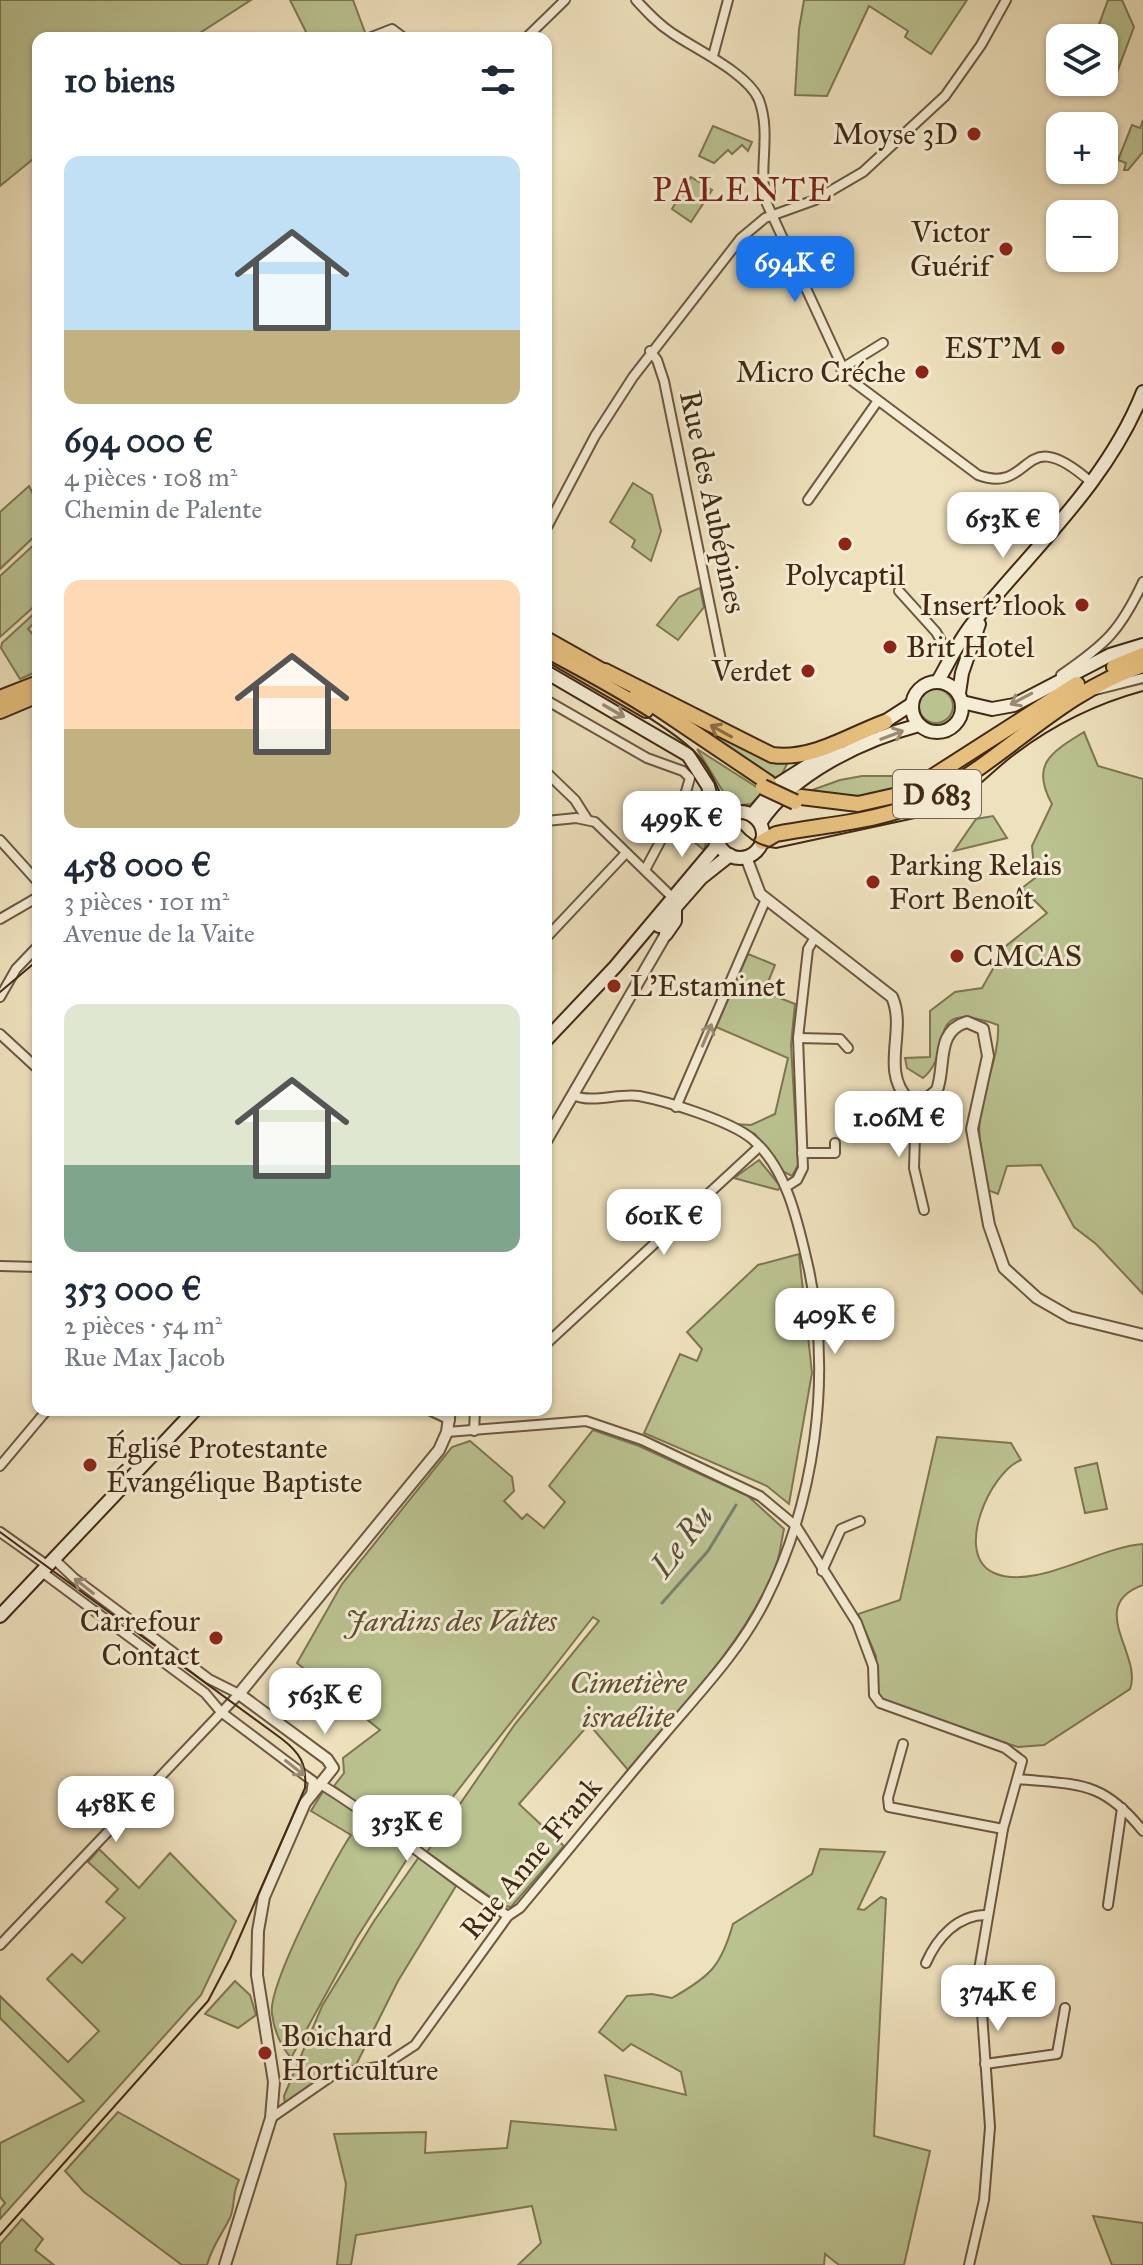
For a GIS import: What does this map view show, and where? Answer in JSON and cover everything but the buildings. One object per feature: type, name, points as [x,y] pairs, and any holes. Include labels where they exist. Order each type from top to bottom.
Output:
[{"type":"main road","points":[[552,676],[688,755],[708,786],[721,846],[730,855],[746,857],[759,849],[762,842],[756,819],[777,785],[885,722],[912,704],[923,685],[938,681],[958,645],[1092,483],[1122,441],[1143,392]]},
{"type":"main road","points":[[756,819],[818,770],[873,742],[919,725],[938,732],[951,728],[960,717],[962,673],[985,611]]},
{"type":"main road","points":[[552,642],[758,751],[772,755],[793,757],[807,753],[885,722]]},
{"type":"main road","points":[[938,681],[960,698],[992,709],[1014,705],[1047,684],[1110,655],[1143,645]]},
{"type":"main road","points":[[798,799],[858,804],[907,793],[1082,681],[1143,655]]},
{"type":"main road","points":[[552,656],[766,785],[830,808],[890,805],[925,791],[1086,689]]},
{"type":"main road","name":"D 683","points":[[762,842],[776,834],[901,810],[931,798],[1086,689],[1143,665]]},
{"type":"main road","points":[[605,671],[766,785]]},
{"type":"main road","points":[[0,698],[32,685]]},
{"type":"main road","points":[[0,711],[32,698]]},
{"type":"main road","points":[[912,704],[919,725]]},
{"type":"main road","points":[[615,967],[622,965],[662,930],[659,921],[715,848],[718,830],[734,813],[756,819]]},
{"type":"main road","points":[[552,1034],[674,904],[730,855]]},
{"type":"main road","points":[[0,1616],[189,1416]]},
{"type":"street","points":[[532,32],[565,0]]},
{"type":"street","points":[[636,0],[662,26],[713,56],[759,101],[766,150],[763,180],[773,216],[841,369],[877,402],[978,475],[1000,479],[1032,460],[1049,455],[1066,461],[1092,483]]},
{"type":"street","points":[[713,56],[728,0]]},
{"type":"street","points":[[552,518],[595,436],[650,351],[741,238],[753,225],[815,200],[855,179],[910,130],[945,96],[965,70],[1006,0]]},
{"type":"street","points":[[841,369],[883,343]]},
{"type":"street","name":"Rue des Aubépines","points":[[650,351],[657,360],[664,381],[722,665]]},
{"type":"street","points":[[808,500],[877,402]]},
{"type":"street","points":[[1047,684],[1094,652],[1114,633],[1125,620],[1143,582]]},
{"type":"street","points":[[899,591],[936,632],[951,658]]},
{"type":"street","points":[[936,632],[958,645],[963,653],[962,673]]},
{"type":"street","points":[[1086,689],[1101,691],[1143,678]]},
{"type":"street","points":[[552,703],[647,758],[683,771],[690,778],[689,787],[645,870]]},
{"type":"street","points":[[552,778],[575,800],[587,819]]},
{"type":"street","points":[[552,821],[587,819],[595,822],[645,870],[674,904]]},
{"type":"street","points":[[0,840],[32,875]]},
{"type":"street","points":[[552,932],[626,853]]},
{"type":"street","points":[[746,857],[758,891],[766,899],[892,997],[898,1022],[895,1078],[902,1093],[916,1102],[924,1101],[937,1090],[949,1034],[967,1022],[983,1029],[987,1036],[988,1056],[972,1129],[989,1225],[1004,1268],[1037,1298],[1070,1317],[1143,1335]]},
{"type":"street","points":[[676,1107],[766,899]]},
{"type":"street","points":[[0,919],[32,900]]},
{"type":"street","points":[[552,1131],[662,930]]},
{"type":"street","points":[[786,1187],[801,1174],[798,1038],[808,949],[814,939]]},
{"type":"street","points":[[0,997],[16,969],[32,952]]},
{"type":"street","points":[[0,1034],[32,1063]]},
{"type":"street","points":[[798,1038],[840,1039],[848,1048]]},
{"type":"street","points":[[552,1338],[759,1147],[734,1129],[639,1096],[584,1098],[573,1095]]},
{"type":"street","points":[[916,1102],[914,1168],[924,1210]]},
{"type":"street","points":[[802,1153],[835,1153],[835,1143]]},
{"type":"street","name":"Rue Anne Frank","points":[[271,2118],[333,2075],[383,2066],[415,2045],[508,1916],[529,1897],[723,1667],[765,1602],[796,1526],[813,1445],[818,1333],[805,1253],[786,1187],[759,1147]]},
{"type":"street","points":[[0,1266],[32,1267]]},
{"type":"street","points":[[0,1466],[42,1416]]},
{"type":"street","points":[[0,1945],[239,1694],[439,1450],[450,1416]]},
{"type":"street","points":[[474,1431],[475,1416]]},
{"type":"street","points":[[447,1432],[564,1421],[598,1424],[642,1440],[760,1496],[796,1526],[857,1623],[873,1666],[874,1695],[880,1703],[1005,1748],[1022,1761],[1003,1829],[986,1915],[978,1993],[990,2127],[988,2175],[969,2265]]},
{"type":"street","points":[[822,1571],[841,1529],[860,1521]]},
{"type":"street","points":[[0,1532],[48,1566],[205,1693],[221,1712],[313,1781],[310,1796],[266,1889],[258,1931],[259,1994],[274,2082],[271,2118],[225,2265]]},
{"type":"street","points":[[48,1566],[74,1578],[209,1679],[239,1694],[331,1763],[331,1774],[310,1796]]},
{"type":"street","points":[[903,1744],[888,1798],[889,1807],[1003,1829]]},
{"type":"street","points":[[1018,1779],[1089,1786],[1122,1808],[1143,1831]]},
{"type":"street","points":[[322,1785],[374,1818],[448,1876],[508,1916]]},
{"type":"street","points":[[1108,1905],[1122,1808]]},
{"type":"street","points":[[926,1963],[950,1929],[971,1916],[986,1915]]},
{"type":"street","points":[[985,2064],[1057,2054],[1065,2008]]},
{"type":"green space","points":[[0,0],[251,0],[201,32],[32,32],[32,160],[0,186]]},
{"type":"green space","points":[[290,0],[353,0],[365,32],[306,32]]},
{"type":"green space","points":[[804,0],[967,0],[931,54],[905,37],[908,31],[869,6],[827,96],[795,95]]},
{"type":"green space","points":[[1108,0],[1122,0],[1134,27],[1118,70],[1118,24],[1099,24]]},
{"type":"green space","points":[[1143,120],[1143,152],[1128,170],[1124,170],[1126,163],[1118,160],[1132,125],[1140,128]]},
{"type":"green space","points":[[713,126],[752,142],[748,151],[742,145],[732,154],[728,150],[714,163],[699,156]]},
{"type":"green space","points":[[691,177],[712,190],[691,222],[672,209]]},
{"type":"green space","points":[[633,483],[652,495],[661,531],[651,561],[632,547],[635,540],[610,522]]},
{"type":"green space","points":[[29,486],[32,492],[32,539],[0,569],[0,512]]},
{"type":"green space","points":[[32,547],[32,608],[0,637],[0,576]]},
{"type":"green space","points":[[700,588],[704,607],[678,640],[657,625],[679,597]]},
{"type":"green space","points":[[32,616],[32,625],[28,629],[32,633],[32,674],[20,679],[1,648],[2,643]]},
{"type":"green space","points":[[936,689],[948,694],[953,706],[948,718],[936,723],[924,718],[919,706],[924,694]]},
{"type":"green space","points":[[664,705],[790,758],[778,782]]},
{"type":"green space","points":[[1084,732],[1098,766],[1143,779],[1143,1294],[1096,1244],[1074,1227],[1041,1165],[1007,1166],[998,1194],[988,1190],[979,1125],[998,1025],[974,1018],[958,1018],[949,1022],[933,1067],[923,1078],[907,1068],[905,1058],[930,1057],[930,1011],[955,992],[982,988],[1006,946],[1047,913],[1022,888],[1035,878],[1032,846],[1052,804],[1043,779],[1044,769],[1054,753]]},
{"type":"green space","points":[[697,749],[762,793],[751,804],[732,806]]},
{"type":"green space","points":[[862,776],[893,776],[924,781],[862,801],[804,793]]},
{"type":"green space","points":[[698,806],[713,820],[704,850],[684,834]]},
{"type":"green space","points":[[993,816],[1007,838],[954,851],[976,819]]},
{"type":"green space","points":[[748,954],[775,965],[764,992],[795,1004],[791,1045],[798,1165],[792,1176],[780,1170],[755,1134],[734,1124],[751,1125],[775,1114],[788,1058],[716,1027]]},
{"type":"green space","points":[[759,1160],[781,1187],[778,1190],[734,1178]]},
{"type":"green space","points":[[799,1254],[812,1373],[789,1504],[767,1486],[644,1433],[680,1354],[697,1361],[702,1349],[687,1332],[758,1265]]},
{"type":"green space","name":"Jardins des Vaîtes","points":[[593,1430],[639,1446],[748,1496],[784,1529],[776,1566],[745,1625],[689,1700],[628,1770],[589,1724],[519,1804],[564,1846],[511,1907],[503,1906],[427,1852],[515,1724],[599,1621],[593,1617],[416,1844],[334,1786],[344,1773],[343,1758],[380,1730],[297,1663],[342,1584],[452,1447],[470,1441],[512,1477],[514,1491],[504,1501],[522,1519],[527,1514],[544,1528],[565,1502],[549,1486]]},
{"type":"green space","points":[[937,1437],[1011,1443],[1021,1460],[998,1480],[980,1514],[976,1532],[977,1549],[982,1563],[994,1573],[1010,1577],[1047,1573],[1106,1552],[1143,1544],[1143,1585],[1126,1594],[1118,1605],[1117,1618],[1132,1676],[1130,1689],[1044,1745],[1018,1747],[878,1701],[876,1656],[858,1614],[900,1600]]},
{"type":"green space","points":[[1097,1463],[1107,1509],[1085,1513],[1075,1468]]},
{"type":"green space","points":[[325,1788],[408,1848],[409,1856],[356,1939],[291,2058],[274,2026],[273,2000],[303,1924],[351,1835],[311,1811]]},
{"type":"green space","points":[[99,1849],[139,1888],[170,1853],[236,1921],[201,1995],[0,2219],[0,2209],[5,2203],[0,2197],[0,2143],[84,2101],[0,2018],[0,1996],[68,2062],[99,2031],[47,1979],[72,1954],[82,1963],[125,1918],[106,1902],[118,1889],[88,1862]]},
{"type":"green space","points":[[820,1849],[885,1852],[858,1909],[864,1910],[881,1897],[886,1899],[874,2136],[930,2151],[904,2265],[839,2265],[825,2254],[824,2265],[518,2265],[541,2243],[532,2206],[356,2235],[351,2265],[337,2265],[346,2184],[334,2134],[426,2132],[425,2153],[507,2148],[511,2121],[616,2130],[605,2075],[686,2095],[681,2072],[631,2044],[623,2051],[599,2032],[627,1996],[652,1994],[672,1998],[705,1976],[719,1960],[733,1924],[812,1874]]},
{"type":"green space","points":[[419,1857],[456,1886],[398,1981],[356,2065],[331,2072],[285,2105],[284,2096],[322,2006],[374,1921]]},
{"type":"green space","points":[[235,1981],[250,1995],[256,2015],[238,2028],[205,2014]]},
{"type":"green space","points":[[118,2112],[239,2180],[230,2218],[207,2265],[182,2265],[84,2192],[65,2171]]},
{"type":"green space","points":[[1093,2216],[1143,2223],[1143,2265],[1112,2265]]},
{"type":"green space","points":[[22,2219],[43,2239],[35,2250],[54,2265],[0,2265],[0,2244]]},
{"type":"waterway","name":"Le Ru","points":[[662,1603],[708,1551],[736,1505]]},
{"type":"tram line","points":[[552,662],[628,705],[689,747],[710,772],[738,826],[760,844],[776,848],[938,813],[967,795],[1026,746],[1058,726],[1091,709],[1143,691]]},
{"type":"tram line","points":[[0,992],[32,965]]},
{"type":"tram line","points":[[0,1532],[282,1739],[301,1760],[305,1772],[305,1788],[230,1959],[208,2001],[0,2235]]},
{"type":"place","name":"Moyse 3D","points":[[974,134]]},
{"type":"place","name":"Victor Guérif","points":[[1006,249]]},
{"type":"place","name":"EST’M","points":[[1058,348]]},
{"type":"place","name":"Micro Créche","points":[[922,372]]},
{"type":"place","name":"Polycaptil","points":[[845,544]]},
{"type":"place","name":"Insert'1look","points":[[1082,605]]},
{"type":"place","name":"Brit Hotel","points":[[890,647]]},
{"type":"place","name":"Verdet","points":[[808,671]]},
{"type":"place","name":"Parking Relais Fort Benoît","points":[[873,882]]},
{"type":"place","name":"CMCAS","points":[[957,956]]},
{"type":"place","name":"L'Estaminet","points":[[614,986]]},
{"type":"place","name":"Église Protestante Évangélique Baptiste","points":[[90,1465]]},
{"type":"place","name":"Carrefour Contact","points":[[216,1638]]},
{"type":"place","name":"Boichard Horticulture","points":[[265,2053]]},
{"type":"district","name":"PALENTE","points":[[743,189]]},
{"type":"park label","name":"Cimetière israélite","points":[[628,1700]]}]
